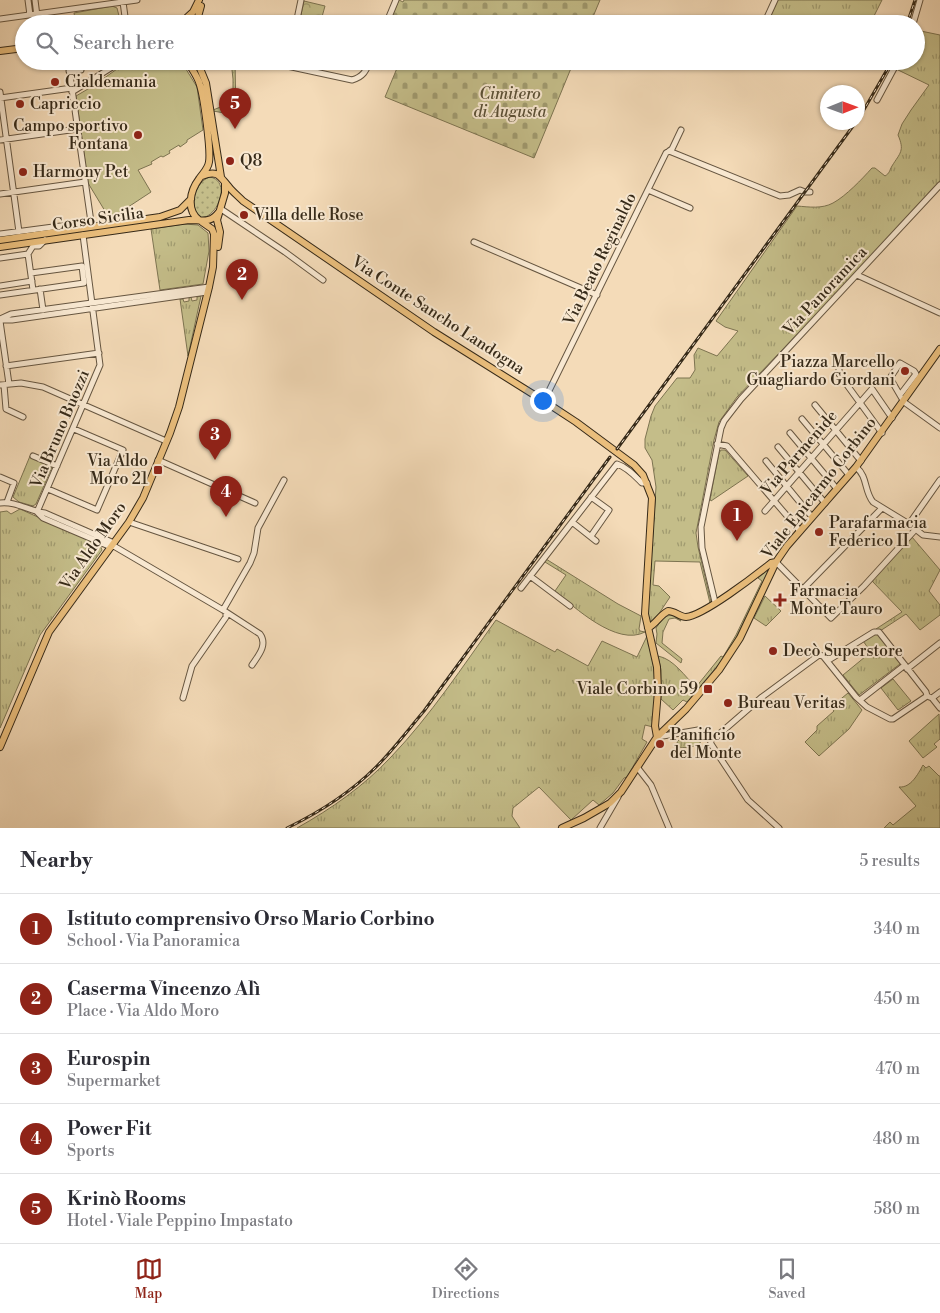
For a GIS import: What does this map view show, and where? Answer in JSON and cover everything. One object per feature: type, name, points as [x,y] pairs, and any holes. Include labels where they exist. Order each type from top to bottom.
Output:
[{"type":"main road","points":[[190,15],[201,0]]},
{"type":"main road","points":[[198,15],[201,0]]},
{"type":"main road","points":[[0,52],[15,50]]},
{"type":"main road","points":[[193,70],[200,84],[210,161],[199,179],[191,199],[191,211],[212,229],[214,234],[213,267]]},
{"type":"main road","points":[[201,70],[206,83],[225,190],[217,220],[220,238],[218,255],[213,267]]},
{"type":"main road","points":[[202,176],[211,173],[223,179]]},
{"type":"main road","name":"Via Conte Sancho Landogna","points":[[223,179],[243,201],[434,332],[544,401],[634,465],[643,475],[648,483],[652,498],[645,614],[657,667],[658,691],[655,726],[657,737]]},
{"type":"main road","points":[[223,201],[234,196],[243,201]]},
{"type":"main road","name":"Corso Sicilia","points":[[0,247],[20,244],[62,231],[160,217],[180,210],[191,199]]},
{"type":"main road","points":[[201,221],[214,218],[220,210]]},
{"type":"main road","name":"Corso Sicilia","points":[[1,238],[83,235],[189,220],[201,221]]},
{"type":"main road","name":"Via Aldo Moro","points":[[0,747],[49,632],[130,522],[143,498],[180,407],[213,267]]},
{"type":"main road","name":"Viale Epicarmo Corbino","points":[[562,828],[602,809],[621,792],[657,737],[667,732],[729,657],[776,562],[800,531],[861,461],[892,418],[902,398],[940,349]]},
{"type":"main road","points":[[648,628],[668,611],[685,617],[699,612],[726,596],[771,563],[776,562]]},
{"type":"street","points":[[28,0],[30,15],[136,0]]},
{"type":"street","points":[[35,0],[37,14]]},
{"type":"street","points":[[298,15],[301,0]]},
{"type":"street","points":[[390,15],[396,0]]},
{"type":"street","points":[[768,15],[775,0]]},
{"type":"street","points":[[916,15],[920,0]]},
{"type":"street","points":[[123,2],[125,15]]},
{"type":"street","points":[[0,19],[15,17]]},
{"type":"street","points":[[1,238],[10,233],[91,222],[69,71],[81,70]]},
{"type":"street","points":[[19,232],[0,96],[72,90],[106,70]]},
{"type":"street","points":[[313,70],[352,80],[360,78],[366,70]]},
{"type":"street","points":[[877,100],[893,70]]},
{"type":"street","points":[[0,140],[77,129]]},
{"type":"street","name":"Via Beato Reginaldo","points":[[544,401],[666,153],[672,149],[681,130]]},
{"type":"street","points":[[668,151],[780,196],[789,195],[800,190],[810,192]]},
{"type":"street","points":[[0,194],[85,182]]},
{"type":"street","name":"Via Panoramica","points":[[715,602],[702,548],[700,528],[717,444],[724,420],[741,399],[940,185]]},
{"type":"street","points":[[648,190],[690,208]]},
{"type":"street","points":[[220,210],[285,252],[323,280]]},
{"type":"street","points":[[62,231],[70,224]]},
{"type":"street","points":[[0,258],[27,254],[33,246],[39,246],[43,237],[33,230]]},
{"type":"street","name":"Via Bruno Buozzi","points":[[37,512],[100,365],[83,235]]},
{"type":"street","points":[[474,242],[597,295]]},
{"type":"street","points":[[20,244],[27,254],[32,281],[42,310]]},
{"type":"street","points":[[0,295],[84,283],[82,266],[31,273]]},
{"type":"street","points":[[858,275],[940,313]]},
{"type":"street","points":[[0,286],[32,281]]},
{"type":"street","points":[[0,320],[12,320],[208,289]]},
{"type":"street","points":[[0,320],[11,314],[93,306]]},
{"type":"street","points":[[0,320],[6,366],[4,385],[6,409],[22,417]]},
{"type":"street","points":[[6,366],[99,353]]},
{"type":"street","points":[[902,398],[916,374],[900,363],[890,378],[902,398],[940,428]]},
{"type":"street","points":[[839,368],[838,374],[882,433]]},
{"type":"street","points":[[4,385],[32,384],[43,387],[166,442]]},
{"type":"street","name":"Via Parmenide","points":[[765,511],[872,389],[892,418]]},
{"type":"street","points":[[815,405],[861,461]]},
{"type":"street","points":[[802,419],[849,475]]},
{"type":"street","points":[[48,489],[97,510],[123,450],[74,429]]},
{"type":"street","points":[[790,433],[837,489]]},
{"type":"street","points":[[717,444],[727,446],[800,531]]},
{"type":"street","points":[[778,447],[825,503]]},
{"type":"street","points":[[33,456],[57,466]]},
{"type":"street","points":[[158,460],[255,502]]},
{"type":"street","points":[[766,461],[812,517]]},
{"type":"street","points":[[521,588],[617,464],[620,464],[634,474],[642,483],[648,483]]},
{"type":"street","points":[[856,467],[863,472],[870,498],[923,535],[939,539]]},
{"type":"street","points":[[0,477],[14,483],[7,502]]},
{"type":"street","points":[[183,698],[192,666],[226,617],[225,611],[254,553],[258,528],[284,480]]},
{"type":"street","points":[[908,524],[940,480]]},
{"type":"street","points":[[591,497],[609,510],[591,536]]},
{"type":"street","points":[[0,503],[7,502],[45,513],[112,545],[225,611],[260,634],[263,638],[263,647],[252,665]]},
{"type":"street","points":[[803,589],[882,508]]},
{"type":"street","points":[[130,522],[238,559]]},
{"type":"street","points":[[572,522],[596,540]]},
{"type":"street","points":[[776,562],[831,618],[864,586],[916,530]]},
{"type":"street","points":[[530,576],[570,606]]},
{"type":"street","points":[[712,590],[718,595],[726,596]]},
{"type":"street","points":[[827,661],[879,632],[929,697],[940,708]]},
{"type":"street","points":[[860,700],[940,643]]},
{"type":"street","points":[[667,732],[698,730],[710,736],[717,736],[762,697],[817,656],[822,655],[867,707],[890,719],[940,692]]},
{"type":"street","points":[[710,736],[711,744],[748,800],[778,828]]},
{"type":"street","points":[[637,767],[651,785],[669,828]]},
{"type":"street","points":[[600,828],[621,792]]},
{"type":"street","points":[[602,809],[609,813]]},
{"type":"green space","points":[[399,0],[403,2],[404,0],[600,0],[594,15],[392,15]]},
{"type":"green space","points":[[777,0],[882,0],[874,15],[770,15]]},
{"type":"green space","points":[[304,1],[325,6],[322,15],[301,15]]},
{"type":"green space","points":[[112,6],[117,8],[119,15],[74,15],[74,13]]},
{"type":"green space","points":[[925,32],[940,35],[940,181],[737,397],[719,422],[696,533],[711,602],[700,562],[655,561],[653,585],[659,586],[670,597],[651,623],[648,619],[648,606],[656,487],[652,460],[645,448],[645,439],[655,406],[677,378],[690,378],[695,370],[694,355],[698,348],[717,356],[738,331],[725,327],[716,321],[797,206],[820,207],[833,203],[848,192],[872,168],[875,168],[885,176],[889,173],[901,152],[898,135],[902,124],[929,85],[898,70],[925,70]]},
{"type":"green space","name":"Campo sportivo Fontana","points":[[116,70],[187,70],[197,87],[203,130],[180,147],[179,145],[169,151],[170,153],[151,162],[152,164],[138,170],[151,192],[116,215],[108,216],[88,183],[76,96]]},
{"type":"green space","points":[[232,70],[235,70],[236,115],[213,111],[233,102]]},
{"type":"green space","name":"Cimitero di Augusta","points":[[396,70],[570,70],[534,158],[385,97]]},
{"type":"green space","points":[[210,177],[220,185],[220,198],[218,205],[213,211],[208,216],[202,218],[197,214],[195,208],[195,196],[200,184]]},
{"type":"green space","points":[[184,224],[198,225],[208,233],[209,251],[203,284],[160,290],[151,229]]},
{"type":"green space","points":[[201,296],[188,356],[180,299],[183,299],[184,302],[189,301],[191,297],[192,301],[197,300],[197,297]]},
{"type":"green space","points":[[721,450],[725,450],[748,476],[711,501],[719,453]]},
{"type":"green space","points":[[30,456],[52,467],[36,504],[33,506],[19,502],[13,497]]},
{"type":"green space","points":[[20,509],[100,545],[102,550],[40,635],[0,728],[0,512],[7,511],[11,514]]},
{"type":"green space","points":[[912,537],[940,570],[929,591],[940,605],[940,615],[920,630],[906,614],[880,631],[876,629],[902,612],[872,581]]},
{"type":"green space","points":[[546,559],[618,604],[641,616],[639,629],[645,632],[634,635],[622,634],[609,630],[584,615],[555,591],[566,575],[545,562]]},
{"type":"green space","points":[[770,568],[733,644],[724,658],[687,702],[683,700],[673,710],[661,699],[661,670],[658,656],[674,664],[696,687],[721,656],[723,657],[736,635],[762,581],[758,578]]},
{"type":"green space","points":[[765,596],[781,611],[766,626],[754,618]]},
{"type":"green space","points":[[670,615],[681,621],[675,618],[669,619],[663,632],[662,643],[682,659],[681,663],[656,643],[656,628],[663,618]]},
{"type":"green space","points":[[496,620],[555,652],[557,649],[588,666],[602,641],[637,657],[647,636],[654,668],[656,693],[653,727],[645,725],[642,739],[647,742],[627,777],[624,778],[613,793],[599,805],[593,800],[571,820],[539,787],[513,808],[512,816],[520,828],[297,828],[347,796],[370,778],[391,757],[433,707]]},
{"type":"green space","points":[[878,633],[901,662],[859,695],[843,675],[871,652],[863,641]]},
{"type":"green space","points":[[893,679],[911,701],[898,710],[881,688]]},
{"type":"green space","points":[[848,693],[862,710],[849,729],[819,756],[805,742],[817,730],[817,726],[834,711],[831,707]]},
{"type":"green space","points":[[939,714],[940,739],[934,744],[937,747],[923,758],[909,741]]},
{"type":"green space","points":[[685,734],[702,734],[705,738],[693,746],[679,747],[677,742]]},
{"type":"green space","points":[[923,765],[926,768],[929,766],[940,776],[940,828],[884,828],[890,822],[893,825],[916,806],[899,787],[911,783]]},
{"type":"railway","points":[[910,15],[915,0]]},
{"type":"railway","points":[[865,108],[887,70]]},
{"type":"railway","points":[[617,449],[850,130]]},
{"type":"railway","points":[[287,828],[322,809],[345,793],[376,767],[388,754],[424,711],[610,457]]},
{"type":"place","name":"Cialdemania","points":[[55,82]]},
{"type":"place","name":"Capriccio","points":[[20,104]]},
{"type":"place","name":"Krinò Rooms","points":[[235,129]]},
{"type":"place","name":"Campo sportivo Fontana","points":[[138,135]]},
{"type":"place","name":"Q8","points":[[230,161]]},
{"type":"place","name":"Harmony Pet","points":[[23,172]]},
{"type":"place","name":"Villa delle Rose","points":[[244,215]]},
{"type":"place","name":"Caserma Vincenzo Alì","points":[[242,300]]},
{"type":"place","name":"Piazza Marcello Guagliardo Giordani","points":[[905,371]]},
{"type":"place","name":"Eurospin","points":[[215,460]]},
{"type":"place","name":"Via Aldo Moro 21","points":[[158,470]]},
{"type":"place","name":"Power Fit","points":[[226,517]]},
{"type":"place","name":"Parafarmacia Federico II","points":[[819,532]]},
{"type":"place","name":"Istituto comprensivo Orso Mario Corbino","points":[[737,541]]},
{"type":"place","name":"Farmacia Monte Tauro","points":[[780,600]]},
{"type":"place","name":"Decò Superstore","points":[[773,651]]},
{"type":"place","name":"Viale Corbino 59","points":[[708,689]]},
{"type":"place","name":"Bureau Veritas","points":[[728,703]]},
{"type":"place","name":"Panificio del Monte","points":[[660,744]]}]
